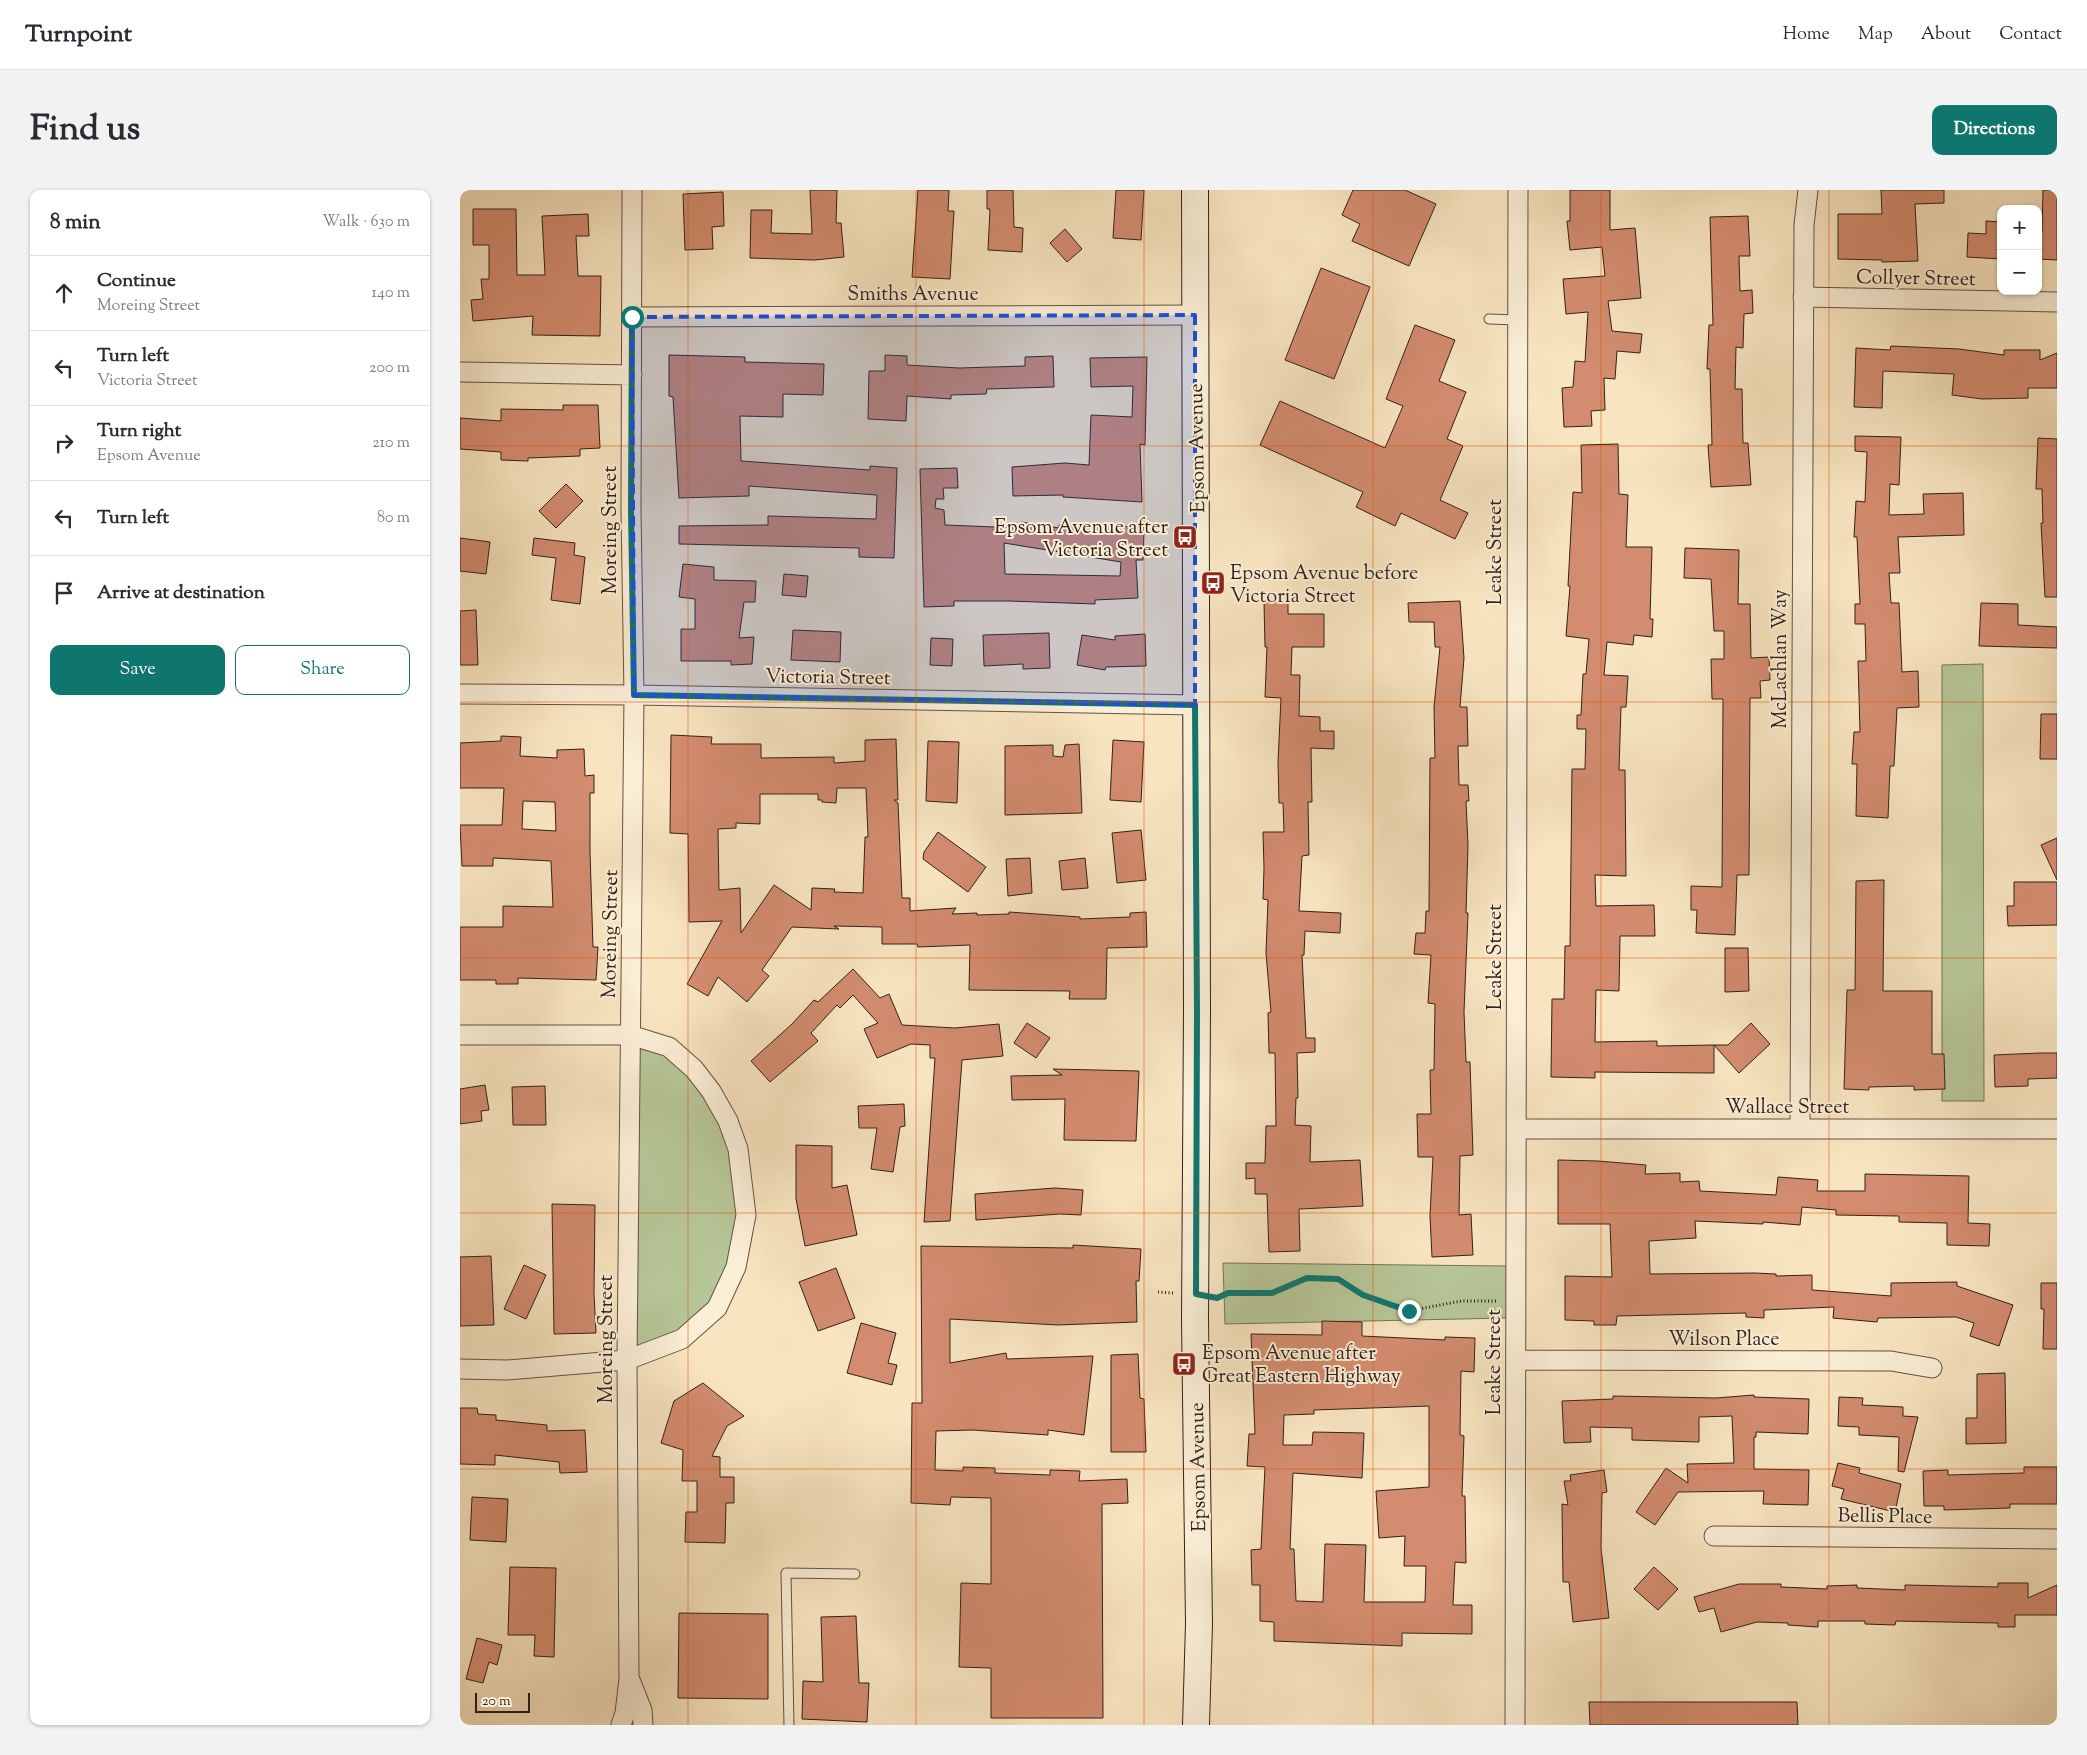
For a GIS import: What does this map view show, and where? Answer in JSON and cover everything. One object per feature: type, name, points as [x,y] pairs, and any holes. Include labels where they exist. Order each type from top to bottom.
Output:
[{"type":"street","name":"Moreing Street","points":[[621,1725],[625,1713],[629,1679],[627,1360],[634,695],[631,511],[632,190]]},
{"type":"street","name":"Epsom Avenue","points":[[1195,190],[1197,554],[1195,705],[1196,1294],[1199,1614],[1196,1725]]},
{"type":"street","name":"Leake Street","points":[[1515,1725],[1518,190]]},
{"type":"street","name":"McLachlan Way","points":[[1800,1128],[1804,225],[1808,190]]},
{"type":"street","name":"Collyer Street","points":[[1804,297],[2057,302]]},
{"type":"street","name":"Smiths Avenue","points":[[632,317],[1195,314]]},
{"type":"street","points":[[460,372],[632,374]]},
{"type":"street","name":"Victoria Street","points":[[460,694],[634,695],[1195,705]]},
{"type":"street","points":[[460,1035],[630,1035],[669,1047],[694,1069],[711,1091],[728,1121],[738,1150],[746,1215],[736,1267],[717,1308],[682,1340],[627,1360],[507,1370],[460,1368]]},
{"type":"street","name":"Wallace Street","points":[[1516,1129],[2057,1129]]},
{"type":"street","name":"Wilson Place","points":[[1516,1360],[1891,1361],[1932,1368]]},
{"type":"street","name":"Bellis Place","points":[[1714,1536],[2057,1539]]},
{"type":"street","name":"Moreing Street","points":[[629,1679],[642,1710],[643,1725]]},
{"type":"lane","points":[[1489,318],[1517,320]]},
{"type":"lane","points":[[789,1725],[786,1574],[855,1574]]},
{"type":"path","points":[[1158,1292],[1196,1294],[1217,1298],[1228,1293],[1272,1293],[1307,1278],[1338,1279],[1363,1295],[1409,1311],[1461,1301],[1516,1302]]},
{"type":"highlighted area","points":[[1195,315],[1195,705],[634,695],[632,317]]},
{"type":"green space","points":[[1983,664],[1984,1101],[1942,1101],[1942,665]]},
{"type":"green space","points":[[630,1035],[669,1047],[728,1121],[746,1215],[717,1308],[627,1360]]},
{"type":"green space","points":[[1223,1263],[1507,1266],[1507,1318],[1225,1324]]},
{"type":"building","points":[[810,190],[837,190],[836,223],[841,223],[844,257],[815,260],[750,258],[751,210],[772,210],[771,233],[812,234]]},
{"type":"building","points":[[918,190],[949,190],[948,211],[954,211],[950,279],[912,277]]},
{"type":"building","points":[[987,190],[1013,190],[1014,227],[1023,228],[1022,252],[988,250],[990,209],[987,209]]},
{"type":"building","points":[[1116,190],[1144,190],[1141,240],[1113,238]]},
{"type":"building","points":[[1353,190],[1405,190],[1436,204],[1409,266],[1352,241],[1360,224],[1342,215]]},
{"type":"building","points":[[1570,190],[1610,190],[1610,230],[1635,228],[1641,298],[1608,301],[1612,331],[1642,334],[1640,353],[1617,351],[1615,379],[1604,378],[1605,410],[1591,411],[1592,426],[1564,427],[1562,388],[1573,387],[1575,361],[1585,362],[1588,312],[1566,314],[1563,279],[1605,276],[1602,247],[1570,250],[1567,221],[1570,221]]},
{"type":"building","points":[[1881,190],[1944,190],[1944,203],[1915,204],[1918,261],[1882,262],[1882,260],[1838,259],[1838,214],[1882,214]]},
{"type":"building","points":[[2043,190],[2057,190],[2057,260],[2042,259]]},
{"type":"building","points":[[723,192],[724,226],[712,227],[713,249],[685,250],[683,194]]},
{"type":"building","points":[[473,209],[516,209],[517,275],[545,275],[542,216],[588,214],[589,236],[576,236],[578,276],[601,276],[600,336],[532,335],[533,316],[473,321],[471,300],[483,299],[481,279],[489,279],[489,245],[473,245]]},
{"type":"building","points":[[1748,216],[1750,256],[1739,256],[1740,291],[1752,290],[1753,313],[1744,314],[1743,348],[1736,347],[1735,389],[1742,389],[1743,443],[1748,443],[1751,485],[1711,487],[1708,445],[1712,445],[1710,369],[1707,369],[1709,325],[1713,325],[1710,217]]},
{"type":"building","points":[[1986,221],[1997,222],[1997,259],[1967,257],[1968,233],[1986,234]]},
{"type":"building","points":[[1065,229],[1082,249],[1067,262],[1050,243]]},
{"type":"building","points":[[1321,268],[1370,287],[1334,379],[1285,360]]},
{"type":"building","points":[[1415,325],[1455,340],[1439,381],[1466,392],[1447,439],[1463,446],[1440,500],[1468,513],[1455,539],[1401,513],[1395,526],[1356,507],[1363,492],[1260,445],[1280,401],[1385,448],[1403,406],[1386,399]]},
{"type":"building","points":[[1891,346],[1959,349],[2004,355],[2004,350],[2040,350],[2040,360],[2057,353],[2057,388],[2028,388],[2028,398],[1982,399],[1952,395],[1954,374],[1883,371],[1882,408],[1854,407],[1856,348],[1890,350]]},
{"type":"building","points":[[669,355],[745,357],[745,362],[824,364],[823,395],[783,394],[783,417],[740,416],[741,461],[870,470],[870,466],[897,468],[894,558],[859,557],[859,548],[679,544],[679,526],[768,525],[768,516],[876,519],[877,495],[749,486],[749,496],[679,498],[673,397],[669,396]]},
{"type":"building","points":[[885,355],[907,356],[907,365],[959,368],[1025,366],[1025,357],[1053,356],[1054,387],[987,389],[986,394],[951,395],[951,399],[907,396],[906,421],[868,419],[869,371],[885,371]]},
{"type":"building","points":[[1147,357],[1145,445],[1140,444],[1142,502],[1063,497],[1063,495],[1013,496],[1012,467],[1065,463],[1089,465],[1091,415],[1132,417],[1133,386],[1091,387],[1090,358]]},
{"type":"building","points":[[563,405],[598,405],[600,448],[580,449],[580,456],[528,458],[528,461],[501,460],[501,452],[460,449],[460,418],[501,421],[501,409],[563,410]]},
{"type":"building","points":[[1855,436],[1901,437],[1899,485],[1890,484],[1889,515],[1924,514],[1923,494],[1963,493],[1964,535],[1898,537],[1900,573],[1889,573],[1891,603],[1899,603],[1902,672],[1918,671],[1919,707],[1897,708],[1894,766],[1890,766],[1888,818],[1856,816],[1857,764],[1852,764],[1854,732],[1860,732],[1858,661],[1866,661],[1865,624],[1855,624],[1855,604],[1860,604],[1857,537],[1854,537],[1856,501],[1865,502],[1867,452],[1855,451]]},
{"type":"building","points":[[2038,438],[2057,439],[2057,597],[2045,597],[2041,523],[2043,523],[2042,489],[2036,489]]},
{"type":"building","points":[[1618,444],[1619,494],[1628,495],[1626,547],[1652,547],[1650,619],[1653,619],[1652,637],[1634,635],[1633,645],[1607,642],[1604,675],[1628,676],[1626,707],[1621,707],[1619,770],[1625,770],[1626,876],[1595,875],[1596,906],[1654,905],[1655,936],[1620,936],[1619,991],[1596,990],[1595,1042],[1657,1041],[1657,1046],[1714,1045],[1714,1073],[1595,1072],[1595,1078],[1551,1077],[1552,999],[1564,999],[1565,946],[1570,946],[1572,769],[1585,769],[1586,729],[1577,729],[1577,715],[1581,715],[1583,674],[1586,674],[1589,639],[1566,636],[1570,586],[1568,586],[1573,492],[1582,493],[1581,445]]},
{"type":"building","points":[[957,468],[958,488],[943,488],[944,499],[936,499],[935,508],[944,510],[945,525],[1020,528],[1021,522],[1059,528],[1059,525],[1144,527],[1143,560],[1136,560],[1138,598],[1095,600],[1095,604],[954,601],[954,606],[924,607],[920,469]],"holes":[[[1004,543],[1121,562],[1120,576],[1005,574]]]},
{"type":"building","points":[[566,484],[583,501],[556,528],[539,511]]},
{"type":"building","points":[[460,538],[490,542],[486,574],[460,571]]},
{"type":"building","points":[[534,538],[575,543],[574,555],[585,557],[580,604],[551,600],[556,558],[532,555]]},
{"type":"building","points":[[1685,548],[1739,550],[1738,604],[1750,604],[1751,658],[1769,657],[1770,680],[1760,681],[1761,698],[1750,698],[1749,875],[1737,875],[1735,935],[1696,933],[1697,910],[1691,910],[1691,886],[1722,887],[1723,699],[1712,699],[1711,659],[1724,659],[1724,631],[1714,631],[1711,579],[1684,578]]},
{"type":"building","points":[[683,564],[714,567],[714,580],[756,581],[755,602],[744,602],[739,638],[754,637],[752,664],[731,665],[731,661],[681,661],[681,629],[695,629],[695,599],[679,597]]},
{"type":"building","points":[[784,574],[808,576],[806,597],[782,595]]},
{"type":"building","points":[[1460,601],[1464,658],[1460,707],[1467,707],[1468,746],[1458,746],[1459,785],[1468,785],[1469,801],[1466,801],[1468,845],[1466,913],[1468,913],[1464,1012],[1466,1062],[1470,1062],[1473,1155],[1460,1156],[1459,1215],[1471,1214],[1473,1255],[1432,1257],[1430,1216],[1433,1157],[1418,1157],[1417,1114],[1431,1114],[1430,1070],[1434,1070],[1435,1004],[1428,1003],[1431,955],[1414,954],[1416,933],[1425,933],[1426,911],[1429,911],[1430,758],[1435,758],[1434,707],[1440,647],[1435,647],[1434,622],[1409,622],[1408,603]]},
{"type":"building","points":[[1264,602],[1288,602],[1288,614],[1324,614],[1324,647],[1292,647],[1291,675],[1300,675],[1299,716],[1320,717],[1320,731],[1334,731],[1334,749],[1311,748],[1312,802],[1308,802],[1309,855],[1302,856],[1299,911],[1341,913],[1340,933],[1305,931],[1304,955],[1302,955],[1306,1038],[1315,1038],[1315,1052],[1297,1053],[1298,1098],[1296,1098],[1295,1125],[1311,1126],[1310,1162],[1360,1160],[1363,1206],[1299,1209],[1300,1251],[1269,1252],[1267,1194],[1255,1194],[1255,1178],[1246,1179],[1246,1163],[1265,1163],[1266,1126],[1276,1126],[1275,1053],[1269,1053],[1268,1013],[1271,1012],[1266,953],[1268,900],[1263,899],[1263,832],[1284,832],[1283,803],[1279,803],[1278,762],[1281,698],[1265,697],[1267,647],[1265,647]]},
{"type":"building","points":[[1981,603],[2018,604],[2018,625],[2057,627],[2057,648],[1979,646]]},
{"type":"building","points":[[476,610],[478,665],[460,665],[460,611]]},
{"type":"building","points":[[793,630],[841,632],[840,662],[791,660]]},
{"type":"building","points":[[1049,633],[1050,668],[1023,669],[1023,664],[984,666],[983,635]]},
{"type":"building","points":[[1145,634],[1146,666],[1106,667],[1105,670],[1077,665],[1082,635],[1115,640],[1115,636]]},
{"type":"building","points":[[931,638],[953,639],[952,666],[930,665]]},
{"type":"building","points":[[2041,714],[2057,714],[2057,759],[2040,759]]},
{"type":"building","points":[[671,735],[712,737],[711,744],[761,744],[761,758],[834,757],[834,763],[865,761],[865,740],[896,739],[898,800],[894,800],[898,803],[902,898],[910,898],[910,911],[956,908],[952,914],[1009,914],[1009,912],[1080,917],[1080,919],[1130,917],[1130,913],[1146,912],[1147,947],[1107,948],[1106,999],[1069,999],[1070,991],[969,990],[970,945],[918,947],[917,944],[882,944],[882,927],[834,926],[839,929],[792,927],[762,970],[769,976],[747,1002],[718,977],[708,996],[687,984],[722,921],[689,922],[688,834],[670,833]],"holes":[[[837,788],[866,788],[868,837],[865,837],[863,893],[834,892],[835,889],[812,888],[811,910],[774,885],[741,933],[740,888],[719,890],[718,829],[736,828],[736,823],[760,824],[760,794],[818,794],[818,800],[836,803]]]},
{"type":"building","points":[[501,736],[521,737],[520,756],[557,758],[557,750],[584,749],[585,776],[594,775],[594,793],[590,793],[590,852],[593,947],[598,947],[596,980],[518,978],[518,984],[496,984],[496,980],[460,980],[460,927],[503,927],[503,906],[553,907],[551,861],[493,858],[493,866],[462,866],[460,825],[502,825],[504,788],[460,788],[460,743],[501,741]],"holes":[[[523,801],[555,802],[556,831],[522,829]]]},
{"type":"building","points":[[1113,740],[1144,742],[1141,802],[1110,800]]},
{"type":"building","points":[[928,741],[959,742],[957,803],[926,801]]},
{"type":"building","points":[[1079,744],[1082,813],[1005,815],[1005,746],[1053,745],[1053,756],[1063,757],[1065,745]]},
{"type":"building","points":[[1141,830],[1146,880],[1117,883],[1112,833]]},
{"type":"building","points":[[938,832],[986,867],[968,892],[923,859],[924,852]]},
{"type":"building","points":[[2057,838],[2057,880],[2041,845]]},
{"type":"building","points":[[1030,858],[1032,893],[1008,896],[1006,859]]},
{"type":"building","points":[[1085,858],[1088,888],[1062,890],[1059,861]]},
{"type":"building","points":[[1884,880],[1883,991],[1932,991],[1932,1054],[1944,1054],[1945,1089],[1914,1090],[1914,1086],[1869,1087],[1869,1090],[1844,1089],[1847,990],[1855,990],[1856,881]]},
{"type":"building","points":[[2014,882],[2057,882],[2057,925],[2008,926],[2007,906],[2014,906]]},
{"type":"building","points":[[1725,948],[1748,948],[1749,991],[1725,992]]},
{"type":"building","points":[[853,969],[880,998],[889,994],[902,1025],[955,1028],[999,1024],[1003,1056],[962,1060],[950,1221],[924,1222],[935,1058],[930,1058],[930,1045],[911,1044],[877,1058],[864,1029],[878,1023],[853,995],[840,1008],[837,1005],[811,1033],[818,1041],[770,1082],[751,1061],[792,1024],[814,1000],[818,1002]]},
{"type":"building","points":[[1027,1023],[1050,1038],[1036,1058],[1014,1043]]},
{"type":"building","points":[[1751,1023],[1770,1044],[1739,1073],[1714,1045],[1728,1045]]},
{"type":"building","points":[[2057,1053],[2057,1078],[2028,1079],[2028,1086],[1995,1087],[1994,1055]]},
{"type":"building","points":[[1053,1069],[1139,1071],[1136,1141],[1064,1140],[1065,1099],[1012,1100],[1011,1076],[1062,1075]]},
{"type":"building","points":[[485,1085],[489,1110],[481,1111],[482,1121],[460,1124],[460,1089]]},
{"type":"building","points":[[545,1086],[546,1125],[513,1125],[512,1087]]},
{"type":"building","points":[[904,1104],[905,1126],[900,1127],[893,1172],[871,1169],[877,1128],[859,1128],[858,1106]]},
{"type":"building","points":[[796,1145],[832,1146],[832,1188],[847,1185],[857,1235],[805,1246],[796,1199]]},
{"type":"building","points":[[1558,1160],[1646,1165],[1645,1174],[1680,1173],[1680,1182],[1699,1181],[1700,1191],[1776,1195],[1778,1177],[1818,1180],[1817,1191],[1865,1191],[1865,1174],[1969,1176],[1968,1223],[1990,1224],[1989,1246],[1947,1245],[1947,1223],[1899,1222],[1899,1216],[1836,1215],[1836,1210],[1802,1207],[1800,1225],[1763,1222],[1763,1224],[1695,1221],[1696,1238],[1649,1241],[1650,1274],[1755,1273],[1776,1274],[1776,1276],[1812,1275],[1812,1290],[1891,1296],[1891,1283],[1957,1282],[1957,1286],[2013,1305],[1999,1346],[1970,1336],[1974,1323],[1956,1317],[1878,1318],[1877,1322],[1833,1318],[1834,1307],[1764,1310],[1764,1318],[1746,1317],[1746,1313],[1617,1316],[1616,1325],[1594,1325],[1594,1321],[1565,1320],[1565,1276],[1612,1277],[1610,1224],[1558,1224]]},
{"type":"building","points":[[1055,1188],[1083,1190],[1081,1215],[1060,1214],[976,1220],[975,1194]]},
{"type":"building","points":[[552,1204],[595,1205],[594,1294],[596,1333],[554,1334]]},
{"type":"building","points":[[1073,1245],[1141,1249],[1139,1281],[1136,1281],[1137,1322],[1058,1325],[950,1319],[950,1363],[1006,1353],[1007,1359],[1093,1356],[1084,1435],[1048,1430],[1048,1435],[972,1430],[936,1431],[935,1470],[963,1471],[963,1467],[995,1468],[995,1473],[1050,1475],[1050,1470],[1080,1471],[1079,1481],[1127,1479],[1128,1503],[1102,1504],[1103,1718],[991,1718],[991,1668],[959,1667],[961,1583],[991,1584],[991,1498],[951,1497],[950,1505],[911,1503],[912,1403],[922,1403],[921,1246],[1073,1248]]},
{"type":"building","points":[[491,1256],[494,1325],[460,1326],[460,1257]]},
{"type":"building","points":[[524,1265],[546,1275],[526,1319],[504,1309]]},
{"type":"building","points":[[836,1268],[855,1318],[818,1331],[799,1282]]},
{"type":"building","points":[[2041,1283],[2057,1283],[2057,1349],[2043,1349],[2044,1309],[2041,1309]]},
{"type":"building","points":[[1322,1321],[1362,1322],[1362,1336],[1445,1340],[1445,1337],[1475,1338],[1474,1372],[1461,1371],[1460,1435],[1464,1436],[1462,1496],[1465,1496],[1466,1563],[1455,1562],[1453,1605],[1472,1605],[1472,1634],[1402,1633],[1402,1646],[1274,1641],[1274,1622],[1260,1621],[1260,1585],[1252,1585],[1251,1550],[1261,1549],[1265,1467],[1247,1466],[1249,1434],[1255,1434],[1251,1334],[1322,1335]],"holes":[[[1429,1406],[1429,1487],[1376,1491],[1379,1538],[1405,1536],[1404,1566],[1426,1566],[1425,1602],[1364,1602],[1366,1545],[1325,1544],[1323,1602],[1296,1601],[1294,1549],[1290,1549],[1293,1473],[1362,1478],[1364,1433],[1313,1432],[1312,1445],[1283,1445],[1284,1415],[1314,1414],[1314,1410]]]},
{"type":"building","points":[[861,1323],[896,1333],[888,1363],[897,1365],[892,1385],[847,1373]]},
{"type":"building","points":[[1138,1354],[1140,1398],[1144,1399],[1146,1452],[1111,1452],[1111,1355]]},
{"type":"building","points":[[2005,1373],[2006,1443],[1966,1444],[1966,1418],[1977,1418],[1977,1374]]},
{"type":"building","points":[[703,1383],[744,1416],[727,1426],[712,1456],[720,1457],[720,1477],[734,1477],[734,1503],[726,1503],[725,1543],[685,1542],[686,1512],[697,1512],[697,1481],[682,1481],[683,1450],[661,1443],[674,1401]]},
{"type":"building","points":[[1754,1395],[1754,1397],[1809,1399],[1808,1434],[1756,1432],[1756,1437],[1754,1437],[1754,1469],[1809,1470],[1808,1505],[1763,1504],[1764,1491],[1678,1492],[1655,1525],[1636,1512],[1666,1468],[1688,1483],[1687,1464],[1734,1463],[1732,1416],[1699,1417],[1699,1442],[1632,1440],[1632,1428],[1590,1427],[1591,1442],[1564,1443],[1562,1401],[1613,1399],[1613,1396],[1716,1398]]},
{"type":"building","points":[[1839,1397],[1863,1398],[1862,1405],[1903,1407],[1903,1416],[1918,1417],[1904,1472],[1898,1471],[1899,1437],[1859,1435],[1859,1427],[1838,1426]]},
{"type":"building","points":[[460,1408],[477,1408],[478,1414],[496,1415],[496,1420],[547,1425],[547,1431],[585,1430],[587,1472],[560,1473],[559,1462],[495,1455],[495,1465],[460,1464]]},
{"type":"building","points":[[1838,1463],[1860,1468],[1859,1473],[1901,1484],[1895,1512],[1841,1499],[1844,1489],[1832,1486]]},
{"type":"building","points":[[2024,1467],[2057,1467],[2057,1504],[2010,1504],[2010,1508],[1944,1510],[1944,1506],[1924,1506],[1923,1471],[1948,1470],[1948,1475],[2024,1473]]},
{"type":"building","points":[[1604,1470],[1607,1492],[1602,1493],[1601,1548],[1609,1618],[1573,1622],[1569,1582],[1563,1582],[1562,1504],[1568,1505],[1564,1481],[1571,1481],[1570,1475]]},
{"type":"building","points":[[472,1497],[508,1499],[506,1542],[470,1540]]},
{"type":"building","points":[[510,1567],[556,1568],[554,1657],[534,1656],[535,1635],[508,1635]]},
{"type":"building","points":[[1654,1567],[1678,1589],[1658,1610],[1634,1589]]},
{"type":"building","points":[[1998,1583],[2028,1583],[2028,1598],[2057,1585],[2057,1615],[2015,1615],[2015,1627],[1998,1627],[1998,1623],[1896,1621],[1895,1625],[1865,1624],[1865,1621],[1818,1621],[1818,1627],[1788,1625],[1788,1623],[1757,1622],[1721,1632],[1714,1608],[1699,1612],[1694,1597],[1739,1584],[1781,1584],[1781,1587],[1827,1589],[1827,1586],[1857,1585],[1857,1588],[1905,1590],[1905,1585],[1998,1587]]},
{"type":"building","points":[[679,1613],[768,1614],[768,1699],[678,1698]]},
{"type":"building","points":[[856,1616],[859,1683],[869,1683],[867,1722],[802,1719],[803,1681],[823,1682],[821,1617]]},
{"type":"building","points":[[477,1638],[502,1645],[497,1665],[489,1662],[483,1683],[466,1679]]},
{"type":"building","points":[[1589,1702],[1797,1702],[1798,1725],[1590,1725]]},
{"type":"place","name":"Epsom Avenue after Victoria Street","points":[[1185,537]]},
{"type":"place","name":"Epsom Avenue before Victoria Street","points":[[1213,583]]},
{"type":"place","name":"Epsom Avenue after Great Eastern Highway","points":[[1184,1364]]},
{"type":"route","points":[[632,317],[631,511],[634,695],[1195,705],[1196,1294],[1217,1298],[1228,1293],[1272,1293],[1307,1278],[1338,1279],[1363,1295],[1409,1311]]}]
